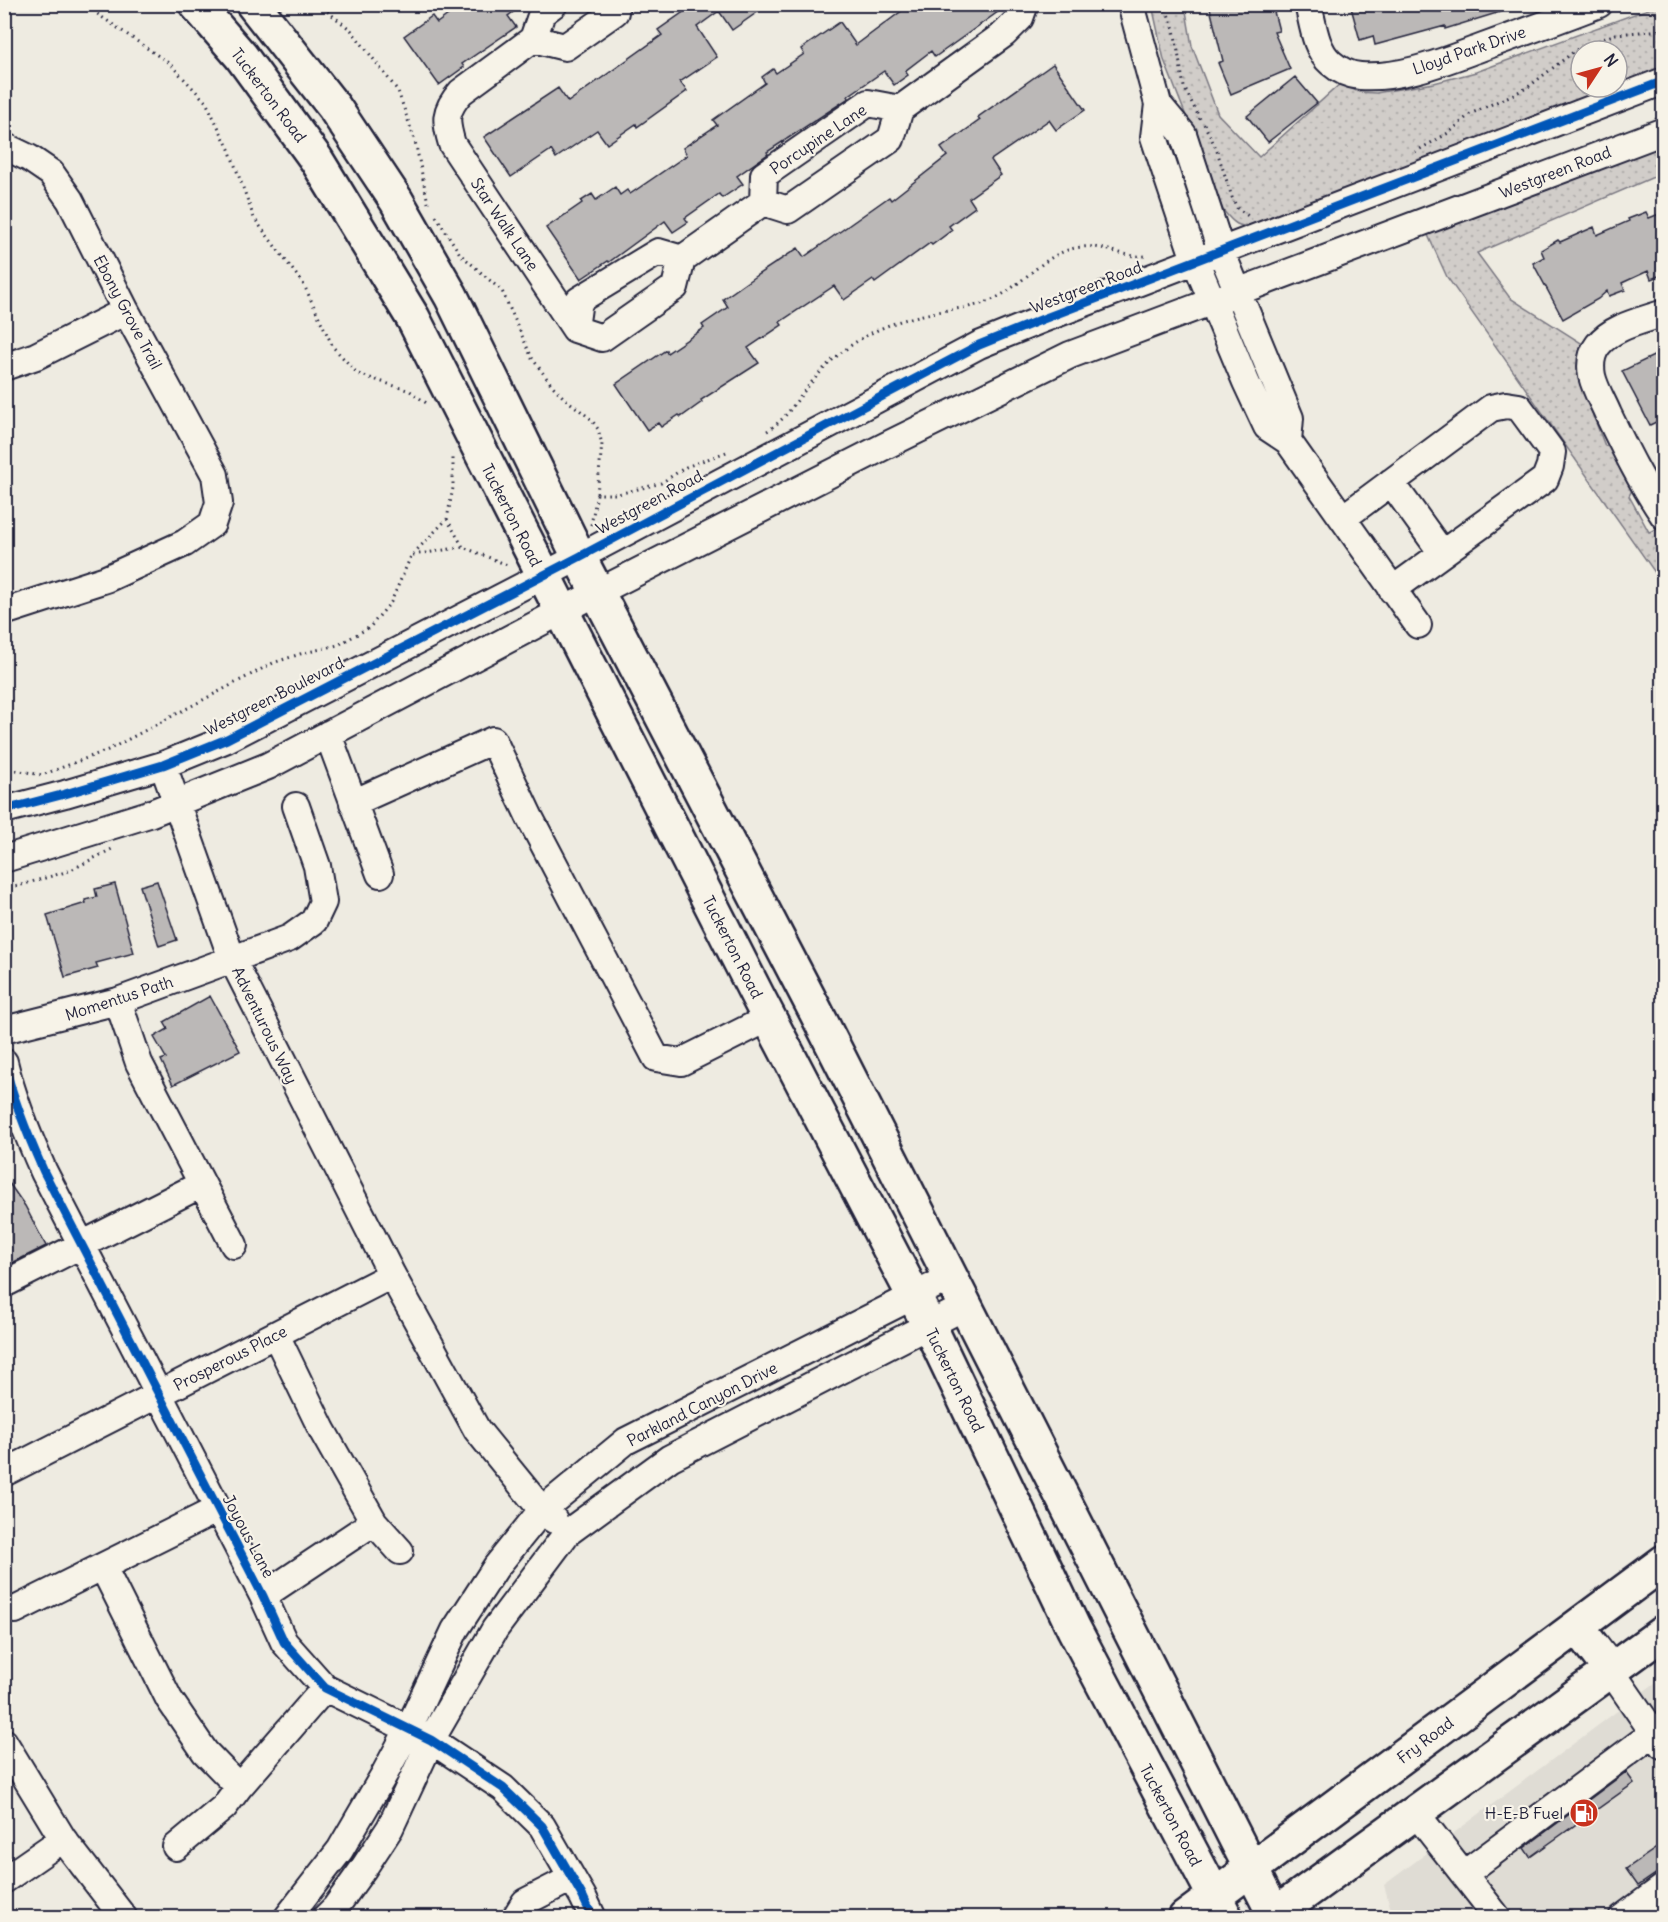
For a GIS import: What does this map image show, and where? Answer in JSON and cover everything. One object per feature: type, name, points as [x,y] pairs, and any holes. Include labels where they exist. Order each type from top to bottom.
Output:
[{"type":"main road","name":"Tuckerton Road","points":[[196,4],[241,56],[316,159],[412,318],[769,1018],[929,1325],[1074,1629],[1220,1907]]},
{"type":"main road","points":[[253,4],[334,107],[396,200],[451,296],[579,557],[966,1306],[1252,1869],[1274,1917],[1664,1632]]},
{"type":"main road","name":"Fry Road","points":[[1185,1917],[1220,1907],[1252,1869],[1664,1562]]},
{"type":"main road","points":[[1577,1627],[1611,1671]]},
{"type":"street","points":[[554,4],[542,13],[533,39],[565,47],[615,12],[616,4]]},
{"type":"street","points":[[682,259],[658,252],[579,300],[575,329],[602,338],[675,287],[682,259],[763,202],[788,210],[882,146],[891,139],[900,109],[1004,34],[1020,18],[1025,4]]},
{"type":"street","points":[[1131,4],[1158,104],[1154,136],[1195,261],[1267,428],[1288,441],[1418,625]]},
{"type":"street","name":"Lloyd Park Drive","points":[[1308,4],[1317,42],[1324,56],[1342,71],[1362,76],[1384,75],[1428,67],[1599,4]]},
{"type":"street","name":"Star Walk Lane","points":[[533,39],[461,92],[452,102],[447,114],[447,127],[452,144],[575,329]]},
{"type":"street","name":"Westgreen Road","points":[[543,574],[979,345],[1664,81]]},
{"type":"street","name":"Porcupine Lane","points":[[763,202],[764,175],[868,103],[900,109]]},
{"type":"street","points":[[1158,104],[1183,134],[1221,251],[1290,418],[1288,441]]},
{"type":"street","name":"Westgreen Road","points":[[561,612],[1028,374],[1070,355],[1664,131]]},
{"type":"street","name":"Ebony Grove Trail","points":[[4,146],[29,158],[51,173],[70,200],[126,311],[214,475],[219,503],[212,524],[185,543],[106,579],[4,612]]},
{"type":"street","points":[[4,367],[36,356],[126,311]]},
{"type":"street","points":[[1664,313],[1616,331],[1604,339],[1593,355],[1591,366],[1599,394],[1621,442],[1652,499],[1664,516]]},
{"type":"street","points":[[1343,518],[1491,408],[1506,405],[1520,407],[1552,452],[1545,478],[1392,590]]},
{"type":"street","points":[[1391,482],[1442,554]]},
{"type":"street","name":"Westgreen Boulevard","points":[[4,810],[163,765],[226,739],[543,574]]},
{"type":"street","points":[[4,859],[149,814],[268,766],[561,612]]},
{"type":"street","points":[[328,734],[380,874]]},
{"type":"street","points":[[353,802],[493,740],[530,818],[656,1058],[681,1062],[769,1018]]},
{"type":"street","name":"Adventurous Way","points":[[163,765],[232,959],[392,1275],[477,1430],[542,1510],[567,1533]]},
{"type":"street","name":"Momentus Path","points":[[4,1030],[118,1001],[290,938],[314,921],[323,902],[317,866],[296,806]]},
{"type":"street","points":[[118,1001],[139,1063],[234,1245]]},
{"type":"street","name":"Joyous Lane","points":[[4,1062],[26,1132],[44,1172],[263,1596],[284,1642],[325,1688],[419,1735],[503,1788],[542,1826],[593,1917]]},
{"type":"street","points":[[4,1284],[202,1184]]},
{"type":"street","name":"Prosperous Place","points":[[4,1473],[392,1275]]},
{"type":"street","name":"Parkland Canyon Drive","points":[[325,1917],[335,1908],[358,1877],[390,1828],[455,1630],[496,1567],[542,1510],[626,1441],[951,1277]]},
{"type":"street","name":"Parkland Canyon Drive","points":[[287,1917],[339,1850],[385,1773],[419,1735],[567,1533],[670,1458],[966,1306]]},
{"type":"street","points":[[276,1335],[322,1430],[374,1522],[400,1551]]},
{"type":"street","points":[[15,1610],[218,1509]]},
{"type":"street","points":[[263,1596],[374,1522]]},
{"type":"street","points":[[103,1567],[169,1700],[205,1752],[239,1787]]},
{"type":"street","points":[[1464,1874],[1660,1735],[1611,1671]]},
{"type":"street","points":[[176,1847],[224,1807],[325,1688]]},
{"type":"street","points":[[4,1742],[63,1839],[120,1916]]},
{"type":"street","points":[[1415,1812],[1498,1917]]},
{"type":"street","points":[[4,1880],[63,1839]]},
{"type":"street","points":[[514,1917],[525,1902],[572,1878]]},
{"type":"street","points":[[1622,1917],[1664,1887]]},
{"type":"path","points":[[91,4],[96,13],[170,64],[206,102],[229,149],[254,218],[304,285],[333,346],[358,374],[410,391],[430,406]]},
{"type":"path","points":[[318,4],[351,30],[398,91],[415,141],[428,204]]},
{"type":"path","points":[[1164,4],[1174,29],[1184,87],[1216,148],[1232,197],[1237,208],[1253,221],[1258,219]]},
{"type":"path","points":[[1408,155],[1450,132],[1470,114],[1527,88],[1576,50],[1615,34],[1664,30]]},
{"type":"path","points":[[435,214],[460,254],[502,291],[532,358],[551,384],[563,397],[591,419],[598,429],[602,444],[591,525]]},
{"type":"path","points":[[759,435],[782,420],[830,362],[846,349],[884,326],[991,300],[1011,289],[1060,253],[1072,249],[1092,247],[1122,254],[1149,256]]},
{"type":"path","points":[[597,494],[618,494],[661,483],[686,467],[728,452],[738,446]]},
{"type":"path","points":[[4,770],[42,775],[108,750],[273,663],[338,645],[370,627],[391,602],[411,555],[447,519],[453,488],[455,459],[450,448]]},
{"type":"path","points":[[447,519],[463,547]]},
{"type":"path","points":[[411,555],[463,547],[511,566]]},
{"type":"shaded area","points":[[1152,5],[1185,5],[1192,46],[1218,114],[1259,157],[1340,84],[1359,92],[1376,93],[1434,83],[1476,72],[1663,5],[1663,70],[1629,83],[1629,39],[1569,39],[1569,99],[1588,99],[1257,226],[1237,224],[1223,210],[1164,60]]},
{"type":"shaded area","points":[[1663,142],[1663,173],[1477,253],[1510,298],[1586,346],[1581,363],[1590,407],[1605,446],[1610,447],[1633,488],[1629,496],[1649,532],[1657,529],[1663,538],[1663,584],[1447,277],[1427,233]]},
{"type":"shaded area","points":[[1663,1677],[1663,1917],[1393,1917],[1384,1885]]},
{"type":"building","points":[[463,4],[524,4],[508,16],[516,27],[462,64],[464,67],[439,85],[404,36],[432,16],[437,23]]},
{"type":"building","points":[[695,4],[769,4],[732,30],[719,11],[697,27],[717,57],[680,82],[687,91],[637,127],[636,124],[607,144],[597,130],[556,158],[551,150],[511,177],[484,137],[558,88],[568,102],[662,35],[658,30]]},
{"type":"building","points":[[911,4],[1009,4],[935,57],[931,51],[905,71],[908,75],[894,85],[884,71],[848,96],[849,98],[767,152],[768,154],[737,176],[743,184],[722,198],[719,194],[685,218],[688,222],[673,232],[665,221],[609,262],[581,279],[546,228],[592,194],[596,200],[615,187],[620,195],[627,190],[630,194],[687,155],[683,148],[717,125],[713,120],[765,83],[762,77],[773,69],[776,73],[804,54],[801,49],[840,22],[856,45]]},
{"type":"building","points":[[1209,4],[1272,4],[1279,31],[1274,32],[1290,69],[1231,94],[1218,63],[1223,61]]},
{"type":"building","points":[[1350,4],[1512,4],[1513,8],[1445,29],[1445,26],[1375,45],[1373,36],[1360,40]]},
{"type":"building","points":[[1053,64],[1085,110],[1056,130],[1049,120],[991,160],[1001,175],[969,198],[975,207],[949,226],[952,230],[875,283],[873,280],[844,300],[834,286],[780,322],[782,325],[748,348],[759,363],[701,400],[702,402],[681,417],[679,415],[661,427],[658,423],[647,430],[616,384],[666,350],[667,353],[704,328],[702,325],[728,307],[723,299],[757,275],[798,248],[804,257],[889,197],[891,200],[947,156],[941,148],[980,120],[978,117]]},
{"type":"building","points":[[1295,77],[1317,103],[1268,142],[1247,116]]},
{"type":"building","points":[[1646,212],[1649,218],[1664,212],[1664,274],[1651,279],[1648,271],[1622,283],[1625,290],[1609,296],[1607,291],[1598,299],[1563,319],[1533,263],[1544,257],[1541,250],[1558,240],[1560,242],[1594,227],[1597,235]]},
{"type":"building","points":[[1664,351],[1664,418],[1650,425],[1622,371]]},
{"type":"building","points":[[157,881],[177,940],[159,946],[140,886]]},
{"type":"building","points":[[115,884],[134,953],[96,963],[98,968],[65,977],[47,915],[86,903],[85,900],[97,897],[95,889]]},
{"type":"building","points":[[210,996],[240,1051],[173,1085],[161,1060],[166,1058],[154,1037],[168,1029],[164,1022]]},
{"type":"building","points":[[4,1176],[25,1206],[46,1246],[4,1267]]},
{"type":"building","points":[[1626,1772],[1634,1783],[1530,1857],[1524,1848]]},
{"type":"building","points":[[1658,1847],[1664,1855],[1664,1868],[1638,1886],[1626,1869]]},
{"type":"cycle path","points":[[4,810],[163,765],[227,739],[579,557],[979,345],[1664,81]]},
{"type":"cycle path","points":[[4,1062],[21,1118],[44,1172],[263,1596],[284,1642],[325,1688],[431,1740],[503,1788],[542,1826],[593,1918]]},
{"type":"place","name":"H-E-B Fuel","points":[[1584,1813]]}]
